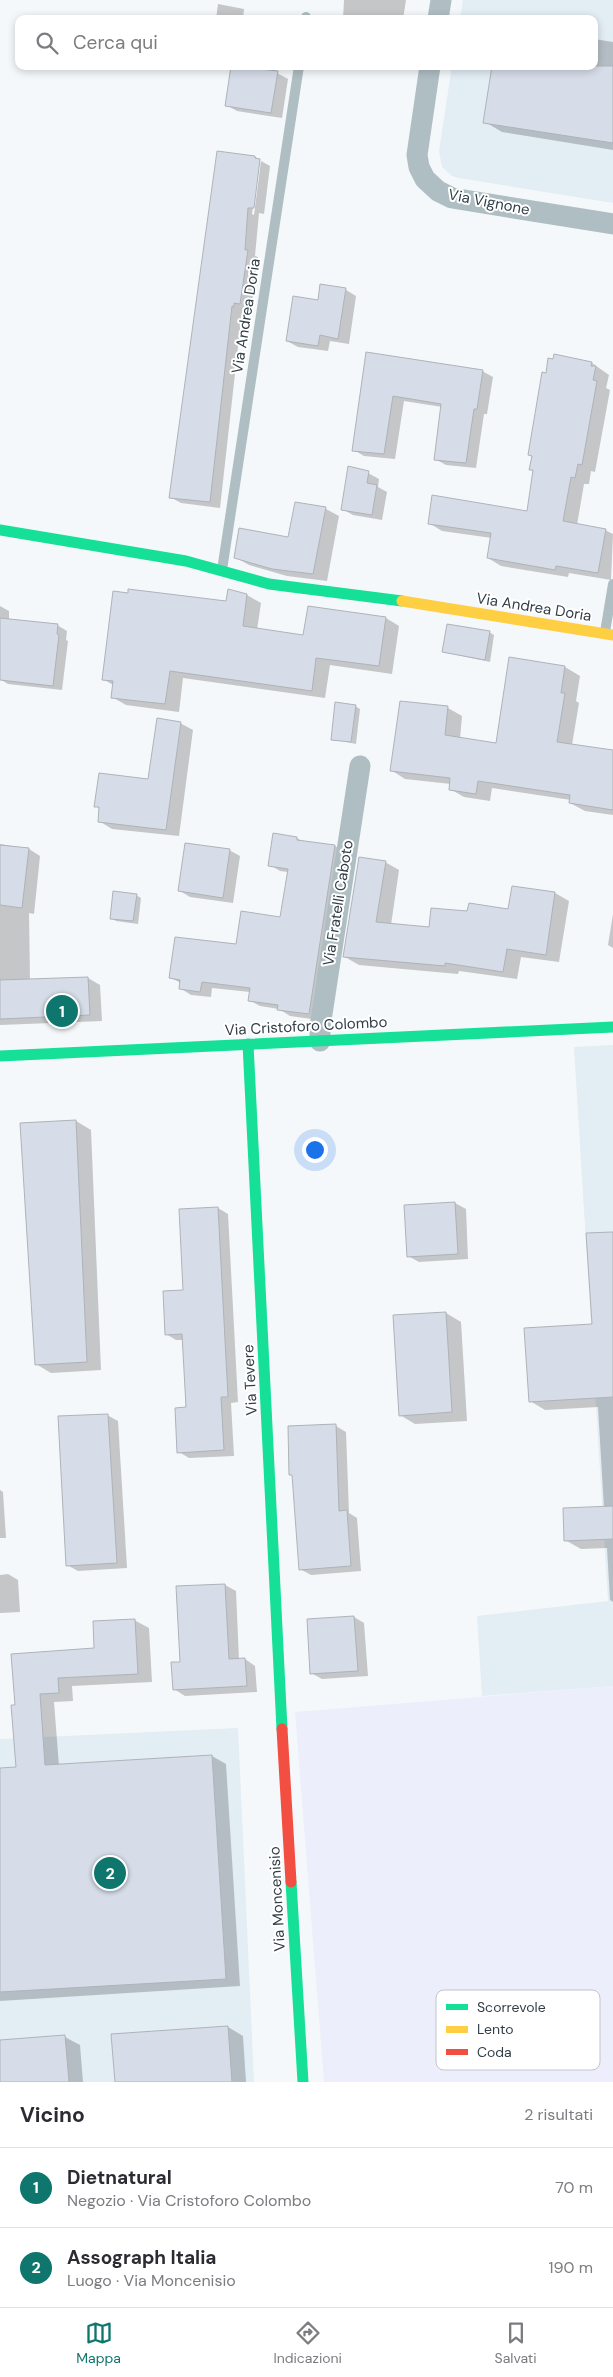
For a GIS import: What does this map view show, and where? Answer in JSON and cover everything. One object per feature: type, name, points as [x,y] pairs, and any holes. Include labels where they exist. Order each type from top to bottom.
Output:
[{"type":"street","points":[[439,15],[441,0]]},
{"type":"street","name":"Via Vignone","points":[[429,70],[417,154],[419,167],[426,179],[438,191],[466,200],[613,224]]},
{"type":"street","name":"Via Andrea Doria","points":[[0,530],[186,561],[269,584],[390,599],[609,634]]},
{"type":"street","name":"Via Fratelli Caboto","points":[[320,1041],[321,1018],[360,766]]},
{"type":"street","name":"Via Cristoforo Colombo","points":[[0,1056],[613,1027]]},
{"type":"street","name":"Via Tevere","points":[[248,1044],[282,1715]]},
{"type":"street","name":"Via Moncenisio","points":[[282,1715],[303,2082]]},
{"type":"lane","name":"Via Andrea Doria","points":[[222,570],[298,70]]},
{"type":"lane","name":"Via Andrea Doria","points":[[609,634],[613,584]]},
{"type":"shaded area","points":[[463,0],[613,0],[613,203],[459,178],[452,176],[442,167],[439,151],[451,70],[598,70],[598,15],[461,15]]},
{"type":"shaded area","points":[[613,1045],[613,1686],[482,1696],[477,1616],[608,1601],[574,1047]]},
{"type":"shaded area","points":[[613,1686],[613,2082],[324,2082],[295,1712]]},
{"type":"shaded area","points":[[238,1728],[254,2082],[0,2082],[0,1739]]},
{"type":"building","points":[[598,66],[613,66],[613,143],[483,123],[491,70],[598,70]]},
{"type":"building","points":[[230,70],[278,71],[271,113],[225,106]]},
{"type":"building","points":[[217,151],[255,156],[255,158],[260,159],[254,208],[248,208],[245,250],[248,250],[240,304],[234,303],[234,307],[232,306],[210,502],[169,498]]},
{"type":"building","points":[[320,284],[346,288],[338,339],[320,335],[318,346],[286,341],[293,296],[318,300]]},
{"type":"building","points":[[366,352],[483,370],[477,409],[474,409],[466,463],[434,460],[441,404],[393,396],[384,454],[352,451]]},
{"type":"building","points":[[554,354],[592,362],[591,366],[596,366],[593,380],[597,381],[582,465],[578,464],[575,478],[571,477],[563,521],[606,529],[598,573],[556,566],[555,570],[487,558],[491,533],[428,524],[432,495],[527,511],[533,470],[529,470],[532,456],[528,455],[542,372],[546,373],[548,358],[553,359]]},
{"type":"building","points":[[348,466],[369,471],[367,483],[377,485],[372,515],[341,510]]},
{"type":"building","points":[[295,502],[326,507],[313,574],[272,569],[234,558],[239,528],[288,537]]},
{"type":"building","points":[[128,589],[226,601],[228,589],[247,594],[243,626],[303,635],[308,606],[386,617],[379,666],[316,658],[312,691],[170,671],[165,704],[111,698],[113,681],[102,680],[113,591],[128,593]]},
{"type":"building","points":[[0,618],[58,624],[57,634],[59,635],[53,686],[0,680]]},
{"type":"building","points":[[447,624],[490,631],[485,660],[442,652]]},
{"type":"building","points":[[509,657],[565,666],[561,693],[565,693],[557,742],[613,750],[613,810],[569,803],[570,795],[478,781],[476,794],[449,790],[450,778],[390,771],[400,701],[448,706],[445,735],[496,743]]},
{"type":"building","points":[[335,702],[356,705],[351,742],[331,740]]},
{"type":"building","points":[[157,718],[181,722],[166,830],[98,822],[99,807],[94,807],[99,773],[148,779]]},
{"type":"building","points":[[273,833],[297,837],[297,840],[335,845],[309,1014],[277,1010],[278,1005],[248,1001],[250,988],[202,982],[200,992],[179,989],[180,980],[169,978],[175,937],[236,944],[241,911],[280,917],[288,869],[268,866]]},
{"type":"building","points":[[185,843],[230,849],[223,898],[178,891]]},
{"type":"building","points":[[0,845],[29,848],[22,908],[0,905]]},
{"type":"building","points":[[359,857],[386,861],[376,922],[429,927],[431,908],[467,911],[469,903],[508,909],[512,886],[555,892],[546,955],[507,949],[503,972],[445,963],[445,966],[343,957]]},
{"type":"building","points":[[113,891],[137,894],[133,921],[110,919]]},
{"type":"building","points":[[88,977],[90,1015],[0,1019],[0,980]]},
{"type":"building","points":[[76,1120],[87,1362],[35,1365],[20,1123]]},
{"type":"building","points":[[455,1202],[458,1254],[407,1257],[404,1205]]},
{"type":"building","points":[[218,1207],[228,1397],[221,1397],[224,1450],[177,1453],[175,1408],[186,1407],[182,1334],[165,1335],[163,1291],[183,1290],[179,1209]]},
{"type":"building","points":[[613,1232],[613,1397],[529,1402],[524,1328],[592,1324],[586,1233]]},
{"type":"building","points":[[446,1312],[452,1412],[399,1416],[393,1315]]},
{"type":"building","points":[[108,1414],[117,1563],[66,1566],[58,1416]]},
{"type":"building","points":[[336,1424],[339,1511],[347,1510],[351,1566],[299,1570],[292,1475],[289,1475],[288,1426]]},
{"type":"building","points":[[613,1506],[613,1539],[564,1541],[563,1508]]},
{"type":"building","points":[[225,1584],[229,1659],[245,1658],[247,1686],[173,1690],[171,1662],[180,1662],[176,1586]]},
{"type":"building","points":[[354,1616],[358,1671],[310,1674],[307,1619]]},
{"type":"building","points":[[135,1619],[138,1674],[58,1678],[59,1693],[40,1694],[45,1765],[212,1755],[226,1979],[0,1992],[0,1768],[16,1767],[11,1705],[15,1705],[11,1654],[94,1648],[93,1621]]},
{"type":"building","points":[[228,2026],[232,2082],[115,2082],[111,2034]]},
{"type":"building","points":[[65,2035],[69,2082],[0,2082],[0,2040]]},
{"type":"traffic: fast","points":[[0,530],[186,561],[269,584],[402,601]]},
{"type":"traffic: fast","points":[[0,1056],[613,1027]]},
{"type":"traffic: fast","points":[[248,1044],[282,1729]]},
{"type":"traffic: fast","points":[[291,1882],[303,2082]]},
{"type":"traffic: slow","points":[[402,601],[613,635]]},
{"type":"traffic: jam","points":[[282,1729],[291,1882]]},
{"type":"place","name":"Dietnatural","points":[[62,1011]]},
{"type":"place","name":"Assograph Italia","points":[[110,1873]]}]
